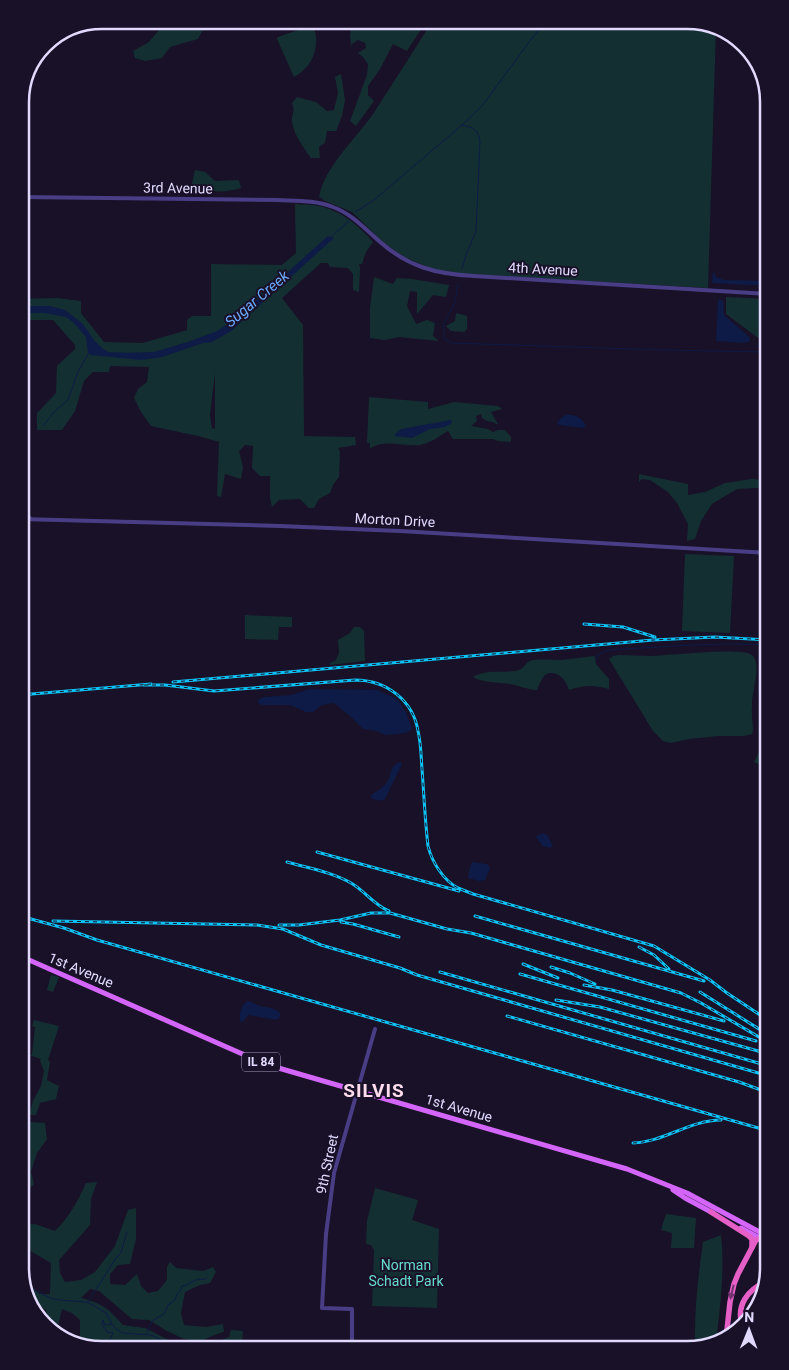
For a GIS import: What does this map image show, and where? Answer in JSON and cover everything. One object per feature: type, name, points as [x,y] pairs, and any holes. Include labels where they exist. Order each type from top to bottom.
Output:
[{"type":"highway","points":[[711,1212],[749,1236],[752,1239],[751,1249]]},
{"type":"highway","points":[[730,1305],[732,1290],[738,1274],[756,1240],[759,1238]]},
{"type":"highway","points":[[743,1305],[749,1293],[758,1286]]},
{"type":"main road","name":"1st Avenue","points":[[29,960],[275,1067],[616,1165],[698,1199],[760,1235]]},
{"type":"main road","name":"1st Avenue","points":[[671,1188],[685,1198],[759,1238]]},
{"type":"street","name":"3rd Avenue","points":[[29,197],[288,200],[313,202],[335,208]]},
{"type":"street","name":"4th Avenue","points":[[335,208],[353,218],[393,253],[422,268],[443,274],[760,293]]},
{"type":"street","name":"Morton Drive","points":[[31,519],[400,531],[760,552]]},
{"type":"street","name":"9th Street","points":[[352,1341],[352,1309],[322,1308],[326,1234],[334,1173],[374,1029]]},
{"type":"green space","points":[[160,29],[211,29],[202,31],[198,39],[170,47],[162,58],[145,61],[135,58],[133,51],[149,42]]},
{"type":"green space","points":[[301,29],[314,29],[316,48],[314,55],[301,73],[294,77],[277,39]]},
{"type":"green space","points":[[351,29],[421,29],[407,51],[393,44],[380,69],[368,86],[368,95],[374,101],[356,126],[350,121],[367,75],[368,64],[358,53],[366,48],[365,43],[358,40],[351,45]]},
{"type":"green space","points":[[427,29],[692,29],[716,35],[708,288],[451,273],[430,268],[404,257],[384,243],[352,212],[319,197],[327,175],[334,164],[373,114]]},
{"type":"green space","points":[[341,74],[345,100],[342,116],[336,131],[327,131],[325,143],[319,147],[320,158],[311,158],[298,139],[292,123],[294,109],[292,103],[297,97],[316,102],[327,111],[334,110],[338,93],[335,77]]},
{"type":"green space","points":[[195,170],[205,172],[215,181],[239,180],[241,188],[210,191],[191,187]]},
{"type":"green space","points":[[295,204],[320,206],[338,213],[357,225],[373,242],[366,252],[362,264],[359,264],[359,292],[353,290],[353,274],[348,268],[330,267],[328,263],[321,263],[282,298],[303,325],[304,436],[355,437],[356,445],[338,448],[340,452],[339,477],[330,493],[319,499],[314,508],[309,508],[300,499],[279,500],[272,507],[270,476],[260,476],[252,468],[253,446],[245,445],[239,451],[243,467],[241,479],[225,474],[221,497],[217,496],[219,442],[151,426],[141,412],[134,398],[138,389],[147,382],[149,367],[110,366],[109,372],[93,372],[84,381],[75,411],[62,430],[37,430],[37,413],[56,393],[57,366],[75,349],[75,345],[53,320],[29,320],[29,299],[57,298],[81,301],[81,313],[104,342],[143,343],[187,330],[187,320],[192,316],[211,316],[211,264],[282,265],[296,253]],"holes":[[[215,373],[215,429],[212,428],[210,415]]]},
{"type":"green space","points":[[374,277],[393,284],[397,278],[449,285],[446,297],[433,295],[417,314],[417,292],[410,291],[407,306],[416,324],[427,320],[435,323],[433,336],[439,341],[399,337],[385,340],[370,338],[370,308]]},
{"type":"green space","points":[[726,297],[760,299],[760,339],[726,314]]},
{"type":"green space","points":[[456,313],[467,316],[467,329],[464,332],[451,331],[446,326],[455,321]]},
{"type":"green space","points":[[369,397],[428,402],[428,409],[454,402],[498,406],[502,409],[491,412],[498,424],[487,421],[482,418],[481,414],[476,416],[477,421],[471,426],[488,429],[493,432],[505,430],[511,437],[511,442],[493,439],[453,439],[448,431],[420,445],[387,443],[370,449],[370,443],[367,443]]},
{"type":"green space","points":[[639,474],[688,484],[688,495],[705,492],[725,483],[752,479],[760,480],[760,488],[737,489],[712,504],[701,521],[695,539],[687,541],[688,524],[677,503],[668,492],[650,480],[642,479],[639,482]]},
{"type":"green space","points":[[685,554],[734,556],[730,633],[682,631]]},
{"type":"green space","points":[[245,615],[292,617],[292,627],[279,627],[278,640],[245,639]]},
{"type":"green space","points":[[354,627],[360,627],[364,631],[365,661],[330,665],[330,663],[336,660],[339,653],[338,640],[350,633]]},
{"type":"green space","points":[[709,652],[744,652],[749,653],[755,659],[752,734],[689,739],[671,743],[663,741],[653,731],[609,659],[619,655],[651,656]]},
{"type":"green space","points":[[594,656],[596,664],[609,679],[609,689],[589,686],[569,690],[562,677],[553,673],[545,675],[537,690],[473,677],[488,672],[519,670],[528,662],[534,660],[562,660]]},
{"type":"green space","points":[[760,680],[760,708],[759,700]]},
{"type":"green space","points":[[760,748],[760,765],[754,762]]},
{"type":"green space","points":[[51,975],[59,977],[53,992],[47,990]]},
{"type":"green space","points":[[34,1020],[59,1026],[48,1060],[50,1062],[47,1080],[59,1086],[56,1099],[40,1103],[36,1115],[29,1115],[33,1101],[41,1086],[44,1071],[41,1059],[29,1055],[32,1055],[35,1027],[32,1026]]},
{"type":"green space","points":[[30,1122],[45,1123],[47,1139],[37,1153],[31,1172],[34,1184],[29,1189]]},
{"type":"green space","points":[[97,1182],[91,1199],[90,1225],[59,1260],[60,1273],[65,1282],[81,1280],[95,1272],[115,1246],[128,1210],[136,1208],[136,1239],[130,1264],[118,1265],[110,1274],[110,1284],[125,1285],[137,1274],[141,1286],[148,1293],[158,1291],[167,1280],[167,1267],[170,1262],[176,1268],[203,1271],[213,1267],[216,1272],[210,1283],[200,1285],[185,1292],[181,1313],[184,1325],[206,1327],[223,1324],[224,1332],[201,1341],[184,1339],[149,1320],[132,1319],[99,1291],[90,1289],[81,1298],[105,1307],[123,1325],[145,1328],[170,1341],[88,1340],[80,1338],[80,1320],[72,1313],[62,1309],[58,1326],[47,1316],[46,1310],[39,1305],[36,1300],[32,1288],[40,1294],[50,1294],[51,1263],[29,1250],[29,1224],[35,1224],[55,1231],[73,1208],[86,1183]]},
{"type":"green space","name":"Norman Schadt Park","points":[[375,1188],[418,1200],[412,1220],[439,1229],[437,1308],[372,1306],[374,1250],[371,1245],[366,1244],[367,1221]]},
{"type":"green space","points":[[666,1214],[696,1218],[694,1248],[671,1248],[672,1233],[661,1230]]},
{"type":"green space","points":[[721,1235],[722,1275],[720,1303],[717,1335],[695,1340],[699,1268],[703,1242]]},
{"type":"green space","points":[[231,1330],[243,1331],[242,1341],[219,1341],[229,1337]]},
{"type":"water","name":"Sugar Creek","points":[[328,236],[334,238],[231,331],[212,342],[203,343],[162,357],[141,360],[91,355],[88,353],[86,337],[73,322],[66,317],[45,313],[29,313],[29,306],[50,306],[65,310],[83,324],[102,348],[108,352],[116,353],[154,352],[217,331],[234,320]]},
{"type":"water","points":[[713,271],[716,277],[724,280],[760,281],[760,286],[712,283]]},
{"type":"water","points":[[719,299],[723,301],[724,315],[748,336],[749,342],[716,341]]},
{"type":"water","points":[[566,415],[578,417],[586,426],[583,428],[559,425],[557,423]]},
{"type":"water","points":[[451,420],[452,423],[445,427],[430,429],[412,438],[395,436],[401,429]]},
{"type":"water","points":[[309,689],[377,690],[395,698],[400,703],[412,728],[405,733],[385,735],[377,731],[363,729],[334,703],[322,705],[313,712],[306,712],[290,705],[262,705],[258,703],[258,700],[263,697],[292,695]]},
{"type":"water","points":[[400,762],[402,764],[385,799],[381,801],[372,799],[371,795],[386,784],[392,768]]},
{"type":"water","points":[[544,833],[553,846],[550,848],[542,846],[536,836]]},
{"type":"water","points":[[472,862],[487,864],[490,868],[485,880],[479,881],[468,878]]},
{"type":"water","points":[[247,1001],[271,1008],[280,1013],[280,1017],[277,1020],[249,1015],[241,1023],[241,1011]]},
{"type":"waterway","name":"Sugar Creek","points":[[355,212],[374,200],[482,106],[540,29]]},
{"type":"waterway","points":[[462,125],[475,130],[480,142],[476,231],[462,269]]},
{"type":"waterway","name":"Sugar Creek","points":[[331,237],[349,221]]},
{"type":"waterway","points":[[458,283],[454,304],[444,325],[445,339],[451,343],[760,352]]},
{"type":"waterway","name":"Sugar Creek","points":[[112,353],[123,353]]},
{"type":"waterway","points":[[43,426],[54,412],[68,400],[78,372],[88,354]]},
{"type":"waterway","points":[[596,659],[598,655],[608,650],[708,644],[760,645]]},
{"type":"waterway","points":[[88,1302],[121,1253],[127,1232]]},
{"type":"waterway","points":[[147,1333],[152,1321],[164,1314],[168,1305],[175,1300],[182,1286],[207,1278]]},
{"type":"waterway","points":[[32,1288],[50,1298],[91,1304],[106,1313],[113,1326],[122,1333],[151,1335],[163,1341]]},
{"type":"waterway","points":[[109,1341],[113,1333],[107,1332],[102,1324],[103,1320],[105,1325],[112,1324]]},
{"type":"railway","points":[[584,624],[623,627],[655,637]]},
{"type":"railway","points":[[173,682],[653,640],[715,637],[760,640]]},
{"type":"railway","points":[[144,685],[165,685],[214,691],[355,680],[366,681],[387,688],[404,701],[415,720],[420,745],[428,846],[435,864],[453,885],[473,894],[654,946],[710,980],[760,1015]]},
{"type":"railway","points":[[29,694],[151,684]]},
{"type":"railway","points":[[317,852],[459,891]]},
{"type":"railway","points":[[287,862],[344,879],[389,911]]},
{"type":"railway","points":[[279,925],[299,925],[340,920],[371,913],[390,913],[447,929],[471,933],[681,993],[760,1038]]},
{"type":"railway","points":[[475,916],[704,981]]},
{"type":"railway","points":[[29,918],[97,940],[760,1128]]},
{"type":"railway","points":[[53,921],[257,925],[283,929],[321,945],[400,968],[417,975],[760,1073]]},
{"type":"railway","points":[[341,922],[399,937]]},
{"type":"railway","points":[[639,947],[654,955],[669,969]]},
{"type":"railway","points":[[523,964],[558,978]]},
{"type":"railway","points":[[551,967],[595,984]]},
{"type":"railway","points":[[440,972],[760,1063]]},
{"type":"railway","points":[[520,974],[756,1041]]},
{"type":"railway","points":[[584,985],[612,990],[724,1021]]},
{"type":"railway","points":[[700,992],[760,1030]]},
{"type":"railway","points":[[556,1000],[600,1007],[760,1051]]},
{"type":"railway","points":[[507,1016],[739,1082],[760,1090]]},
{"type":"railway","points":[[633,1143],[655,1139],[699,1123],[721,1120]]},
{"type":"district","name":"SILVIS","points":[[374,1090]]}]
